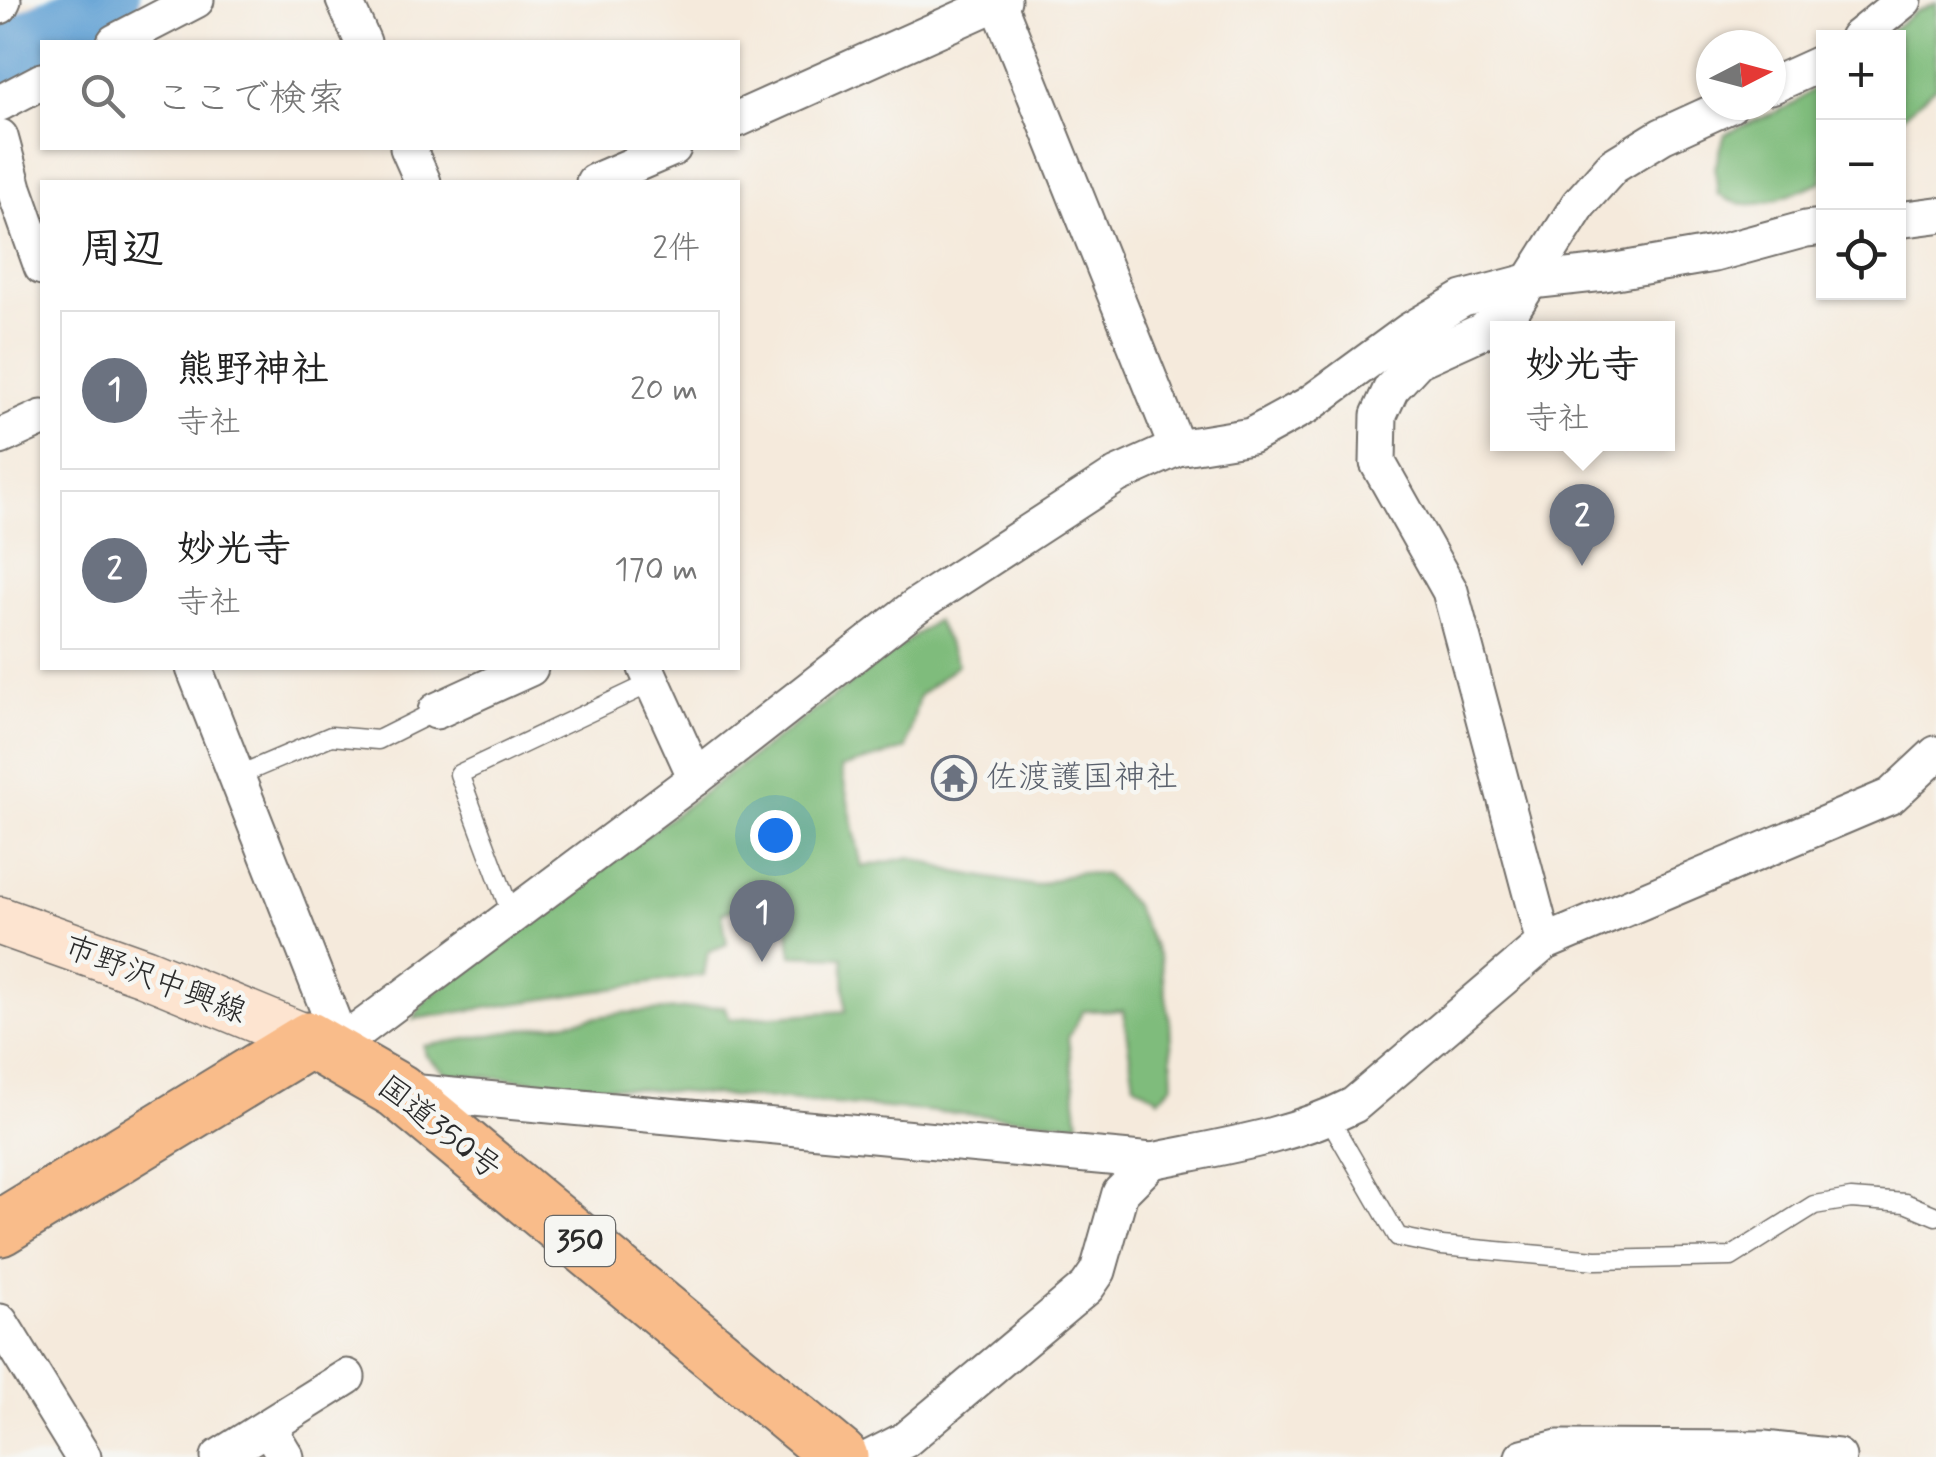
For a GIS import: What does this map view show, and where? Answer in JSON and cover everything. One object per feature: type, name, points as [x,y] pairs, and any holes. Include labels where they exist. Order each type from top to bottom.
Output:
[{"type":"highway","name":"国道350号","points":[[309,1040],[398,1091],[840,1457]]},
{"type":"highway","points":[[0,1228],[309,1040]]},
{"type":"main road","name":"市野沢中興線","points":[[0,921],[144,972],[309,1040]]},
{"type":"street","points":[[120,40],[196,0]]},
{"type":"street","points":[[344,0],[362,40]]},
{"type":"street","points":[[1867,30],[1904,0]]},
{"type":"street","points":[[740,117],[999,1],[1178,448]]},
{"type":"street","points":[[1786,79],[1816,66]]},
{"type":"street","points":[[0,103],[40,82]]},
{"type":"street","points":[[1498,321],[1510,314],[1578,204],[1613,166],[1697,120]]},
{"type":"street","points":[[0,137],[40,260]]},
{"type":"street","points":[[409,150],[422,180]]},
{"type":"street","points":[[599,180],[667,150]]},
{"type":"street","points":[[1906,219],[1936,216]]},
{"type":"street","points":[[309,1040],[358,1031],[696,778],[916,606],[1117,475],[1178,448],[1250,436],[1308,405],[1409,331],[1463,300],[1530,282],[1714,254],[1816,229]]},
{"type":"street","points":[[1490,326],[1418,360],[1391,389],[1380,416],[1378,463],[1450,591],[1544,943]]},
{"type":"street","points":[[0,437],[40,419]]},
{"type":"street","points":[[195,670],[332,1018],[309,1040]]},
{"type":"street","points":[[436,711],[526,670]]},
{"type":"street","points":[[650,675],[696,778]]},
{"type":"street","points":[[398,1091],[1152,1161],[1265,1138],[1329,1118],[1354,1105],[1544,943],[1891,796],[1936,754]]},
{"type":"street","points":[[872,1457],[905,1440],[1087,1287],[1098,1271],[1120,1193],[1152,1161]]},
{"type":"street","points":[[0,1322],[83,1457]]},
{"type":"street","points":[[220,1457],[347,1377]]},
{"type":"street","points":[[268,1427],[286,1457]]},
{"type":"street","points":[[1523,1457],[1558,1448],[1764,1448],[1838,1457]]},
{"type":"lane","points":[[512,916],[459,774],[650,675]]},
{"type":"lane","points":[[237,776],[331,736],[378,740],[436,711]]},
{"type":"lane","points":[[1329,1118],[1398,1237],[1442,1246],[1596,1260],[1732,1257],[1814,1205],[1850,1199],[1905,1203],[1936,1216]]},
{"type":"green space","points":[[1936,3],[1936,86],[1906,114],[1906,30],[1891,30],[1916,11]]},
{"type":"green space","points":[[1816,87],[1816,184],[1757,204],[1731,201],[1718,194],[1715,168],[1725,134],[1757,120],[1786,120],[1786,107]]},
{"type":"green space","points":[[936,620],[958,664],[919,696],[906,749],[841,768],[862,867],[911,857],[956,872],[1035,886],[1078,872],[1105,875],[1133,904],[1160,958],[1170,1022],[1173,1084],[1159,1099],[1134,1083],[1123,1010],[1083,1011],[1068,1038],[1079,1123],[447,1074],[426,1056],[424,1046],[622,1013],[724,1006],[730,1019],[846,1011],[843,957],[792,955],[783,903],[722,912],[727,944],[708,952],[704,975],[413,1019],[425,1000]]},
{"type":"waterway","points":[[0,57],[108,0]]},
{"type":"place","name":"妙光寺","points":[[1582,566]]},
{"type":"place","name":"佐渡護国神社","points":[[954,778]]},
{"type":"place","name":"熊野神社","points":[[762,962]]}]
